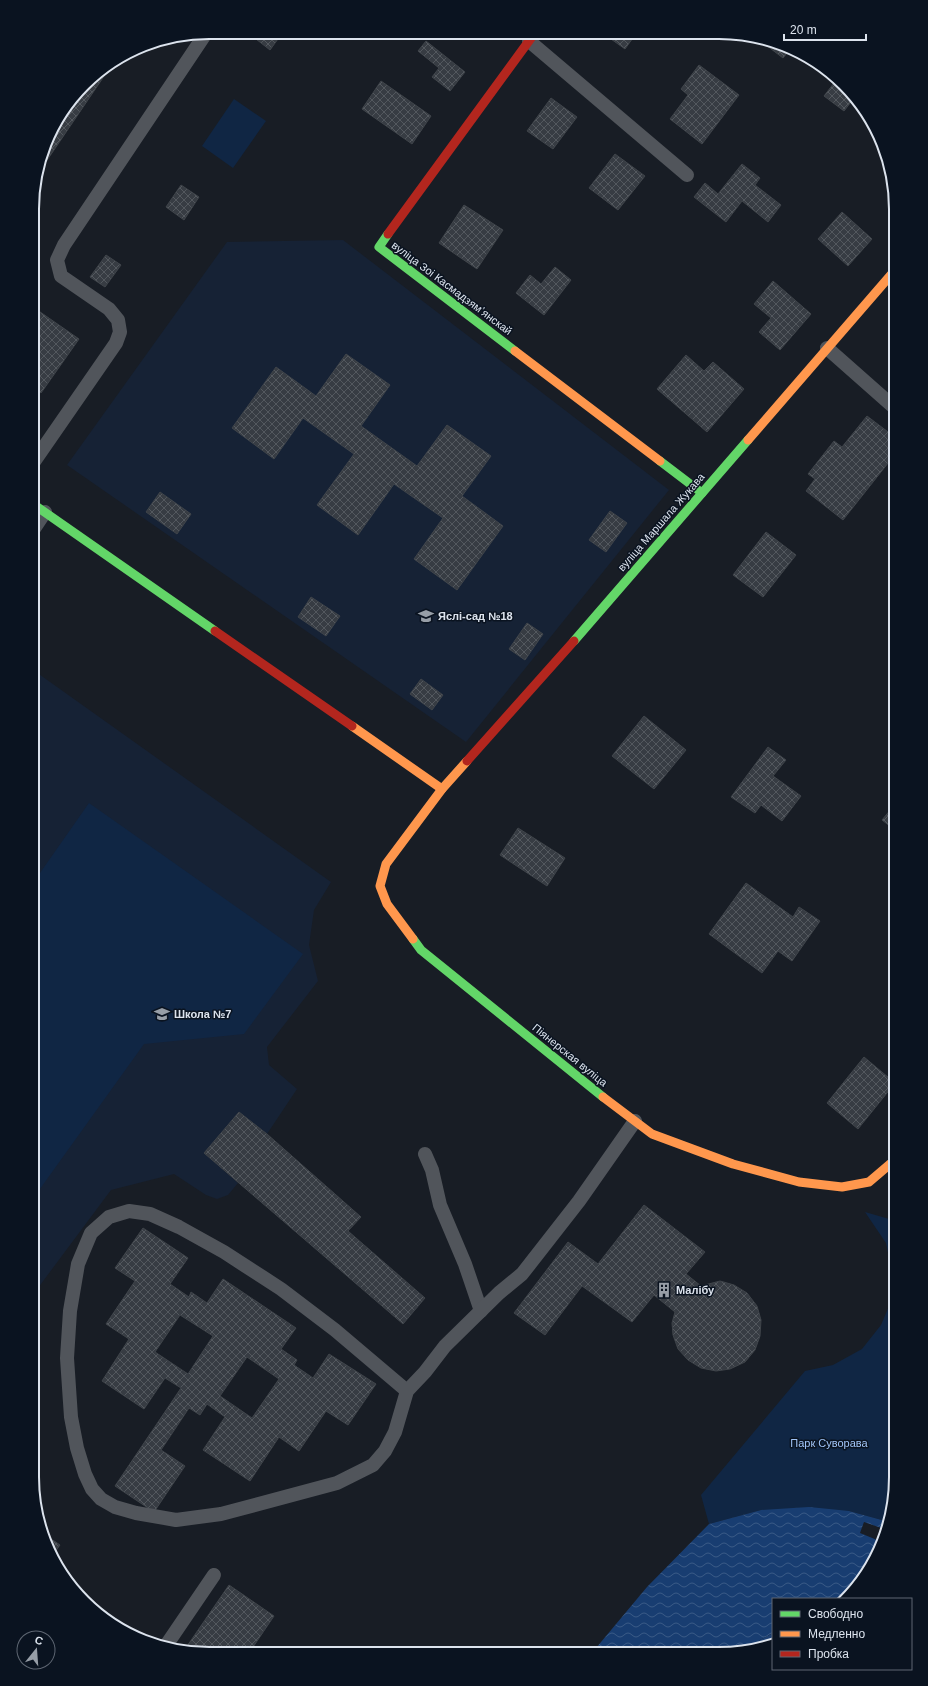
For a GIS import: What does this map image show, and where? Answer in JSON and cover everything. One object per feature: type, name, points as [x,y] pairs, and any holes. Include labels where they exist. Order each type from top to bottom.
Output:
[{"type":"street","name":"вуліца Зоі Касмадзямʼянскай","points":[[530,39],[379,247],[702,493]]},
{"type":"street","name":"вуліца Маршала Жукава","points":[[442,789],[592,621],[889,277]]},
{"type":"street","points":[[39,508],[442,789]]},
{"type":"street","name":"Піянерская вуліца","points":[[442,789],[386,864],[380,886],[387,904],[421,950],[595,1091],[652,1134],[733,1164],[799,1182],[842,1187],[870,1182],[889,1166]]},
{"type":"lane","points":[[39,454],[116,343],[120,332],[118,320],[109,309],[62,276],[57,260],[64,245],[201,39]]},
{"type":"lane","points":[[532,39],[687,175]]},
{"type":"lane","points":[[827,348],[889,403]]},
{"type":"lane","points":[[39,521],[45,512]]},
{"type":"lane","points":[[407,1391],[340,1335],[281,1289],[224,1252],[179,1227],[150,1214],[129,1211],[109,1217],[91,1233],[78,1264],[70,1311],[67,1358],[71,1417],[77,1448],[85,1474],[92,1488],[101,1499],[115,1506],[136,1513],[176,1520],[222,1514],[336,1483],[373,1465],[385,1451],[395,1432],[407,1391],[425,1372],[444,1346],[499,1293],[522,1274],[579,1201],[635,1121]]},
{"type":"lane","points":[[424,1154],[432,1170],[440,1205],[465,1264],[481,1311]]},
{"type":"lane","points":[[168,1642],[214,1575]]},
{"type":"shaded area","name":"Яслі-сад №18","points":[[343,240],[669,490],[466,742],[67,465],[227,242]]},
{"type":"shaded area","name":"Школа №7","points":[[39,674],[331,882],[314,910],[309,945],[318,981],[267,1047],[269,1065],[297,1089],[267,1134],[239,1112],[204,1153],[238,1183],[228,1195],[217,1199],[206,1195],[174,1174],[111,1190],[39,1287]]},
{"type":"green space","points":[[234,99],[266,121],[233,168],[202,146]]},
{"type":"green space","points":[[89,803],[303,954],[244,1034],[144,1044],[39,1190],[39,874]]},
{"type":"green space","name":"Парк Суворава","points":[[865,1212],[889,1219],[889,1258],[886,1243]]},
{"type":"green space","name":"Парк Суворава","points":[[889,1306],[889,1488],[883,1520],[849,1511],[761,1510],[709,1524],[701,1495],[805,1371],[833,1365],[862,1349],[881,1325]]},
{"type":"green space","points":[[772,1634],[772,1639],[758,1642]]},
{"type":"water","points":[[809,1507],[849,1511],[883,1520],[876,1542],[866,1562],[847,1589],[838,1598],[772,1598],[772,1634],[758,1642],[730,1647],[597,1647],[647,1587],[709,1524],[761,1510]]},
{"type":"pier","points":[[864,1522],[881,1528],[877,1540],[860,1533]]},
{"type":"building","points":[[256,39],[278,39],[270,50]]},
{"type":"building","points":[[611,39],[632,39],[625,49]]},
{"type":"building","points":[[426,41],[465,72],[450,91],[432,77],[439,68],[418,51]]},
{"type":"building","points":[[767,46],[787,53],[783,58]]},
{"type":"building","points":[[699,65],[739,95],[702,144],[670,119],[688,95],[681,89]]},
{"type":"building","points":[[105,75],[46,162],[52,144],[62,124],[74,106],[81,97]]},
{"type":"building","points":[[381,81],[431,116],[412,144],[362,109]]},
{"type":"building","points":[[834,84],[851,102],[844,111],[824,96]]},
{"type":"building","points":[[551,98],[577,117],[553,149],[527,131]]},
{"type":"building","points":[[615,154],[645,176],[618,210],[589,188]]},
{"type":"building","points":[[742,164],[760,178],[755,185],[781,205],[768,222],[742,201],[726,222],[694,197],[705,183],[718,194]]},
{"type":"building","points":[[181,185],[199,197],[184,220],[166,207]]},
{"type":"building","points":[[464,205],[503,230],[477,269],[439,243]]},
{"type":"building","points":[[842,212],[872,239],[848,266],[818,239]]},
{"type":"building","points":[[106,255],[121,265],[105,287],[90,277]]},
{"type":"building","points":[[555,267],[571,280],[544,315],[516,293],[530,275],[541,284]]},
{"type":"building","points":[[773,281],[811,314],[780,350],[759,332],[771,318],[754,304]]},
{"type":"building","points":[[39,311],[79,339],[41,393],[39,392]]},
{"type":"building","points":[[346,354],[390,385],[361,426],[417,466],[447,425],[491,456],[462,496],[503,526],[457,590],[414,559],[443,518],[394,484],[358,535],[317,505],[354,454],[303,418],[274,459],[232,428],[276,367],[316,396]]},
{"type":"building","points":[[686,355],[704,371],[713,362],[744,389],[707,432],[657,389]]},
{"type":"building","points":[[867,416],[889,433],[889,462],[843,520],[806,491],[815,479],[808,474],[834,441],[842,447]]},
{"type":"building","points":[[160,492],[191,514],[177,534],[146,512]]},
{"type":"building","points":[[610,511],[627,523],[606,552],[589,540]]},
{"type":"building","points":[[766,532],[796,555],[763,597],[733,575]]},
{"type":"building","points":[[311,597],[340,616],[326,636],[298,617]]},
{"type":"building","points":[[527,623],[543,634],[525,660],[509,649]]},
{"type":"building","points":[[421,679],[443,695],[432,710],[410,694]]},
{"type":"building","points":[[644,716],[686,750],[654,789],[612,756]]},
{"type":"building","points":[[768,747],[786,760],[773,776],[801,796],[782,821],[761,805],[755,813],[731,797]]},
{"type":"building","points":[[889,812],[889,826],[882,820]]},
{"type":"building","points":[[518,828],[565,858],[547,886],[500,855]]},
{"type":"building","points":[[746,883],[793,917],[799,907],[820,921],[792,961],[778,951],[762,973],[709,934]]},
{"type":"building","points":[[864,1057],[889,1078],[889,1090],[858,1129],[827,1103]]},
{"type":"building","points":[[239,1112],[267,1134],[361,1217],[348,1231],[425,1298],[403,1324],[204,1153]]},
{"type":"building","name":"Малібу","points":[[644,1205],[705,1252],[686,1274],[701,1286],[720,1281],[734,1285],[747,1293],[757,1306],[761,1320],[760,1336],[755,1350],[745,1362],[730,1369],[716,1371],[701,1368],[688,1360],[678,1349],[673,1335],[672,1323],[675,1312],[654,1295],[632,1322],[582,1286],[545,1335],[514,1313],[568,1242],[598,1264]]},
{"type":"building","points":[[143,1228],[188,1258],[170,1284],[189,1297],[191,1292],[207,1303],[223,1279],[296,1328],[281,1349],[297,1360],[294,1365],[313,1378],[329,1354],[376,1384],[348,1425],[326,1411],[299,1451],[279,1437],[250,1481],[203,1450],[225,1417],[207,1404],[200,1415],[189,1408],[161,1450],[185,1466],[154,1512],[115,1486],[181,1388],[165,1378],[144,1409],[102,1381],[129,1339],[106,1324],[135,1281],[115,1268]],"holes":[[[180,1315],[213,1336],[188,1374],[155,1352]],[[247,1357],[279,1379],[252,1418],[220,1396]]]},
{"type":"building","points":[[51,1539],[60,1545],[56,1550]]},
{"type":"building","points":[[229,1585],[274,1616],[253,1647],[187,1646]]},
{"type":"traffic: fast","points":[[388,234],[379,247],[515,351]]},
{"type":"traffic: fast","points":[[574,641],[748,440]]},
{"type":"traffic: fast","points":[[660,461],[702,493]]},
{"type":"traffic: fast","points":[[39,508],[215,631]]},
{"type":"traffic: fast","points":[[413,939],[421,950],[603,1097]]},
{"type":"traffic: slow","points":[[748,440],[889,277]]},
{"type":"traffic: slow","points":[[515,351],[660,461]]},
{"type":"traffic: slow","points":[[352,726],[442,789]]},
{"type":"traffic: slow","points":[[413,939],[387,904],[380,886],[386,864],[442,789],[467,761]]},
{"type":"traffic: slow","points":[[603,1097],[652,1134],[733,1164],[799,1182],[842,1187],[869,1182],[889,1165]]},
{"type":"traffic: jam","points":[[388,234],[530,39]]},
{"type":"traffic: jam","points":[[215,631],[352,726]]},
{"type":"traffic: jam","points":[[467,761],[574,641]]},
{"type":"place","name":"Яслі-сад №18","points":[[426,616]]},
{"type":"place","name":"Школа №7","points":[[162,1014]]},
{"type":"place","name":"Малібу","points":[[664,1290]]}]
